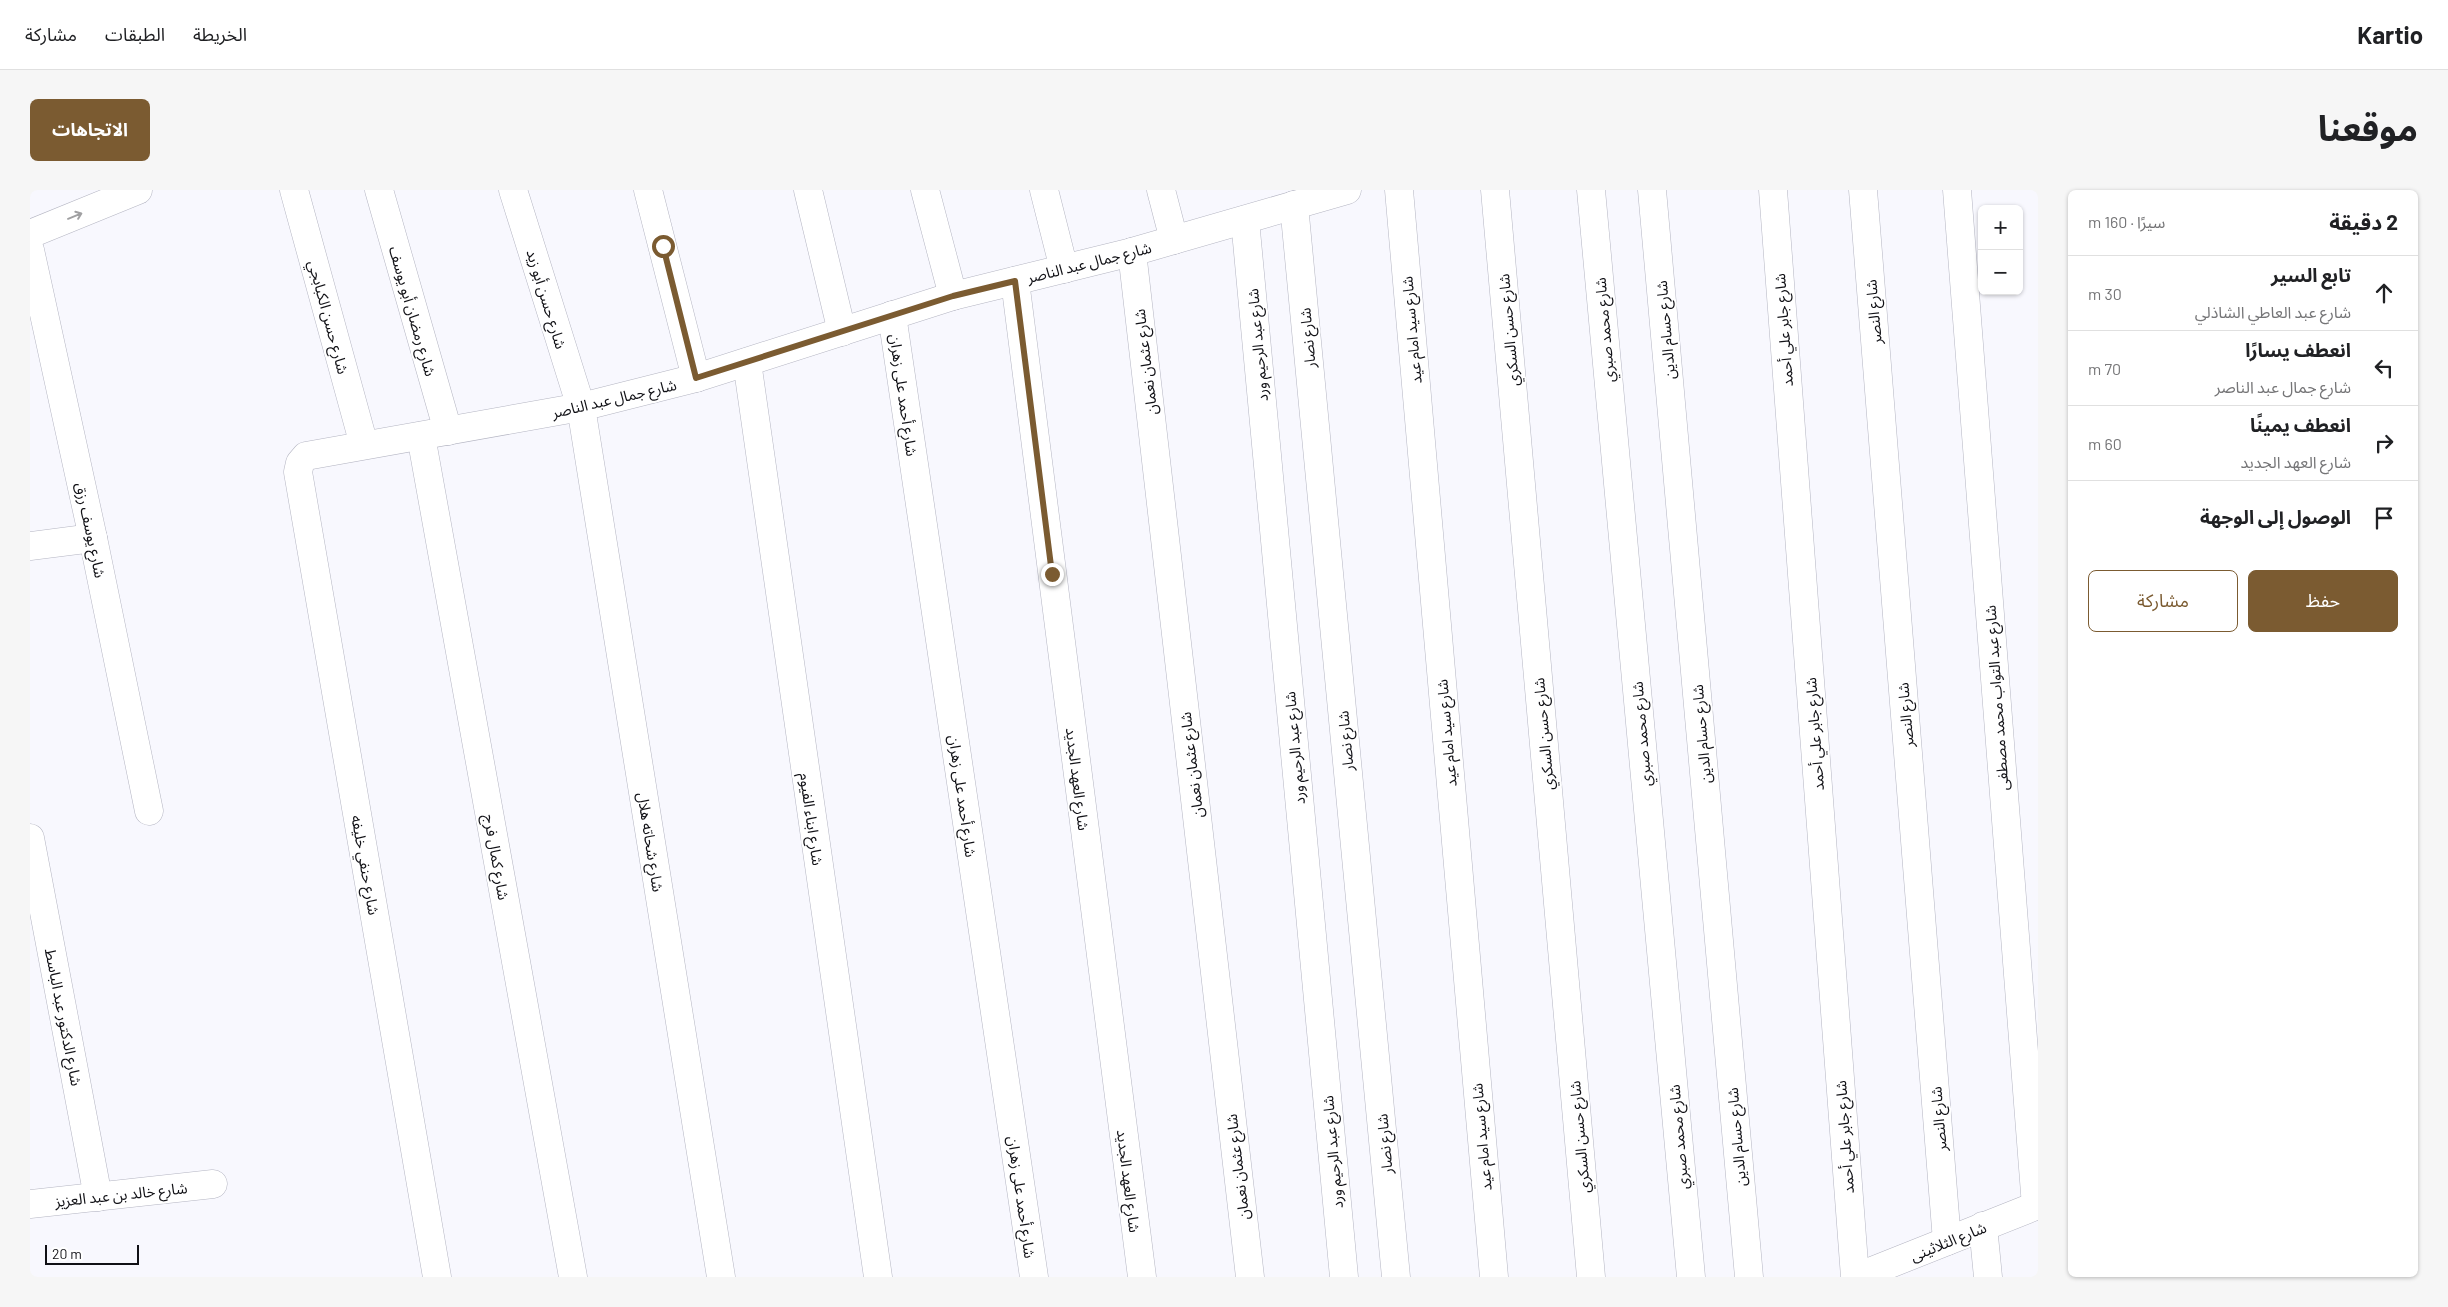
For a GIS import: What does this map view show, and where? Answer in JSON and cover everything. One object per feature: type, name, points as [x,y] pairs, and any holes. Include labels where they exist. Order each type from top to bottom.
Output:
[{"type":"street","points":[[30,234],[138,190]]},
{"type":"street","name":"شارع حسن الكبابجي","points":[[294,190],[364,445]]},
{"type":"street","name":"شارع رمضان أبو يوسف","points":[[379,190],[448,432]]},
{"type":"street","name":"شارع حسن أبو زيد","points":[[513,190],[581,407]]},
{"type":"street","points":[[648,190],[696,378]]},
{"type":"street","points":[[808,190],[842,332]]},
{"type":"street","points":[[926,190],[953,296]]},
{"type":"street","points":[[1044,190],[1064,269]]},
{"type":"street","points":[[1161,190],[1174,240]]},
{"type":"street","name":"شارع جمال عبد الناصر","points":[[306,456],[581,407],[696,378],[953,296],[1132,252],[1245,220],[1301,199],[1347,190]]},
{"type":"street","name":"شارع سيد امام عيد","points":[[1399,190],[1494,1277]]},
{"type":"street","name":"شارع حسن السكري","points":[[1496,190],[1591,1277]]},
{"type":"street","name":"شارع محمد صبري","points":[[1591,190],[1691,1277]]},
{"type":"street","name":"شارع حسام الدين","points":[[1652,190],[1749,1277]]},
{"type":"street","name":"شارع جابر علي أحمد","points":[[1773,190],[1856,1277]]},
{"type":"street","name":"شارع النصر","points":[[1863,190],[1947,1241]]},
{"type":"street","name":"شارع عبد التواب محمد مصطفى","points":[[1957,190],[2037,1205]]},
{"type":"street","name":"شارع نصار","points":[[1301,199],[1396,1277]]},
{"type":"street","name":"شارع عبد الرحيم ورد","points":[[1245,220],[1344,1277]]},
{"type":"street","name":"شارع يوسف رزق","points":[[30,250],[93,538],[149,811]]},
{"type":"street","name":"شارع عثمان نعمان","points":[[1132,252],[1250,1277]]},
{"type":"street","name":"شارع العهد الجديد","points":[[1015,281],[1142,1277]]},
{"type":"street","name":"شارع أحمد على زهران","points":[[892,315],[1034,1277]]},
{"type":"street","name":"شارع ابناء الفيوم","points":[[747,362],[878,1277]]},
{"type":"street","name":"شارع شحاته هلال","points":[[581,407],[721,1277]]},
{"type":"street","name":"شارع كمال فرج","points":[[421,436],[573,1277]]},
{"type":"street","name":"شارع حنفي خليفه","points":[[306,456],[300,463],[298,472],[437,1277]]},
{"type":"street","points":[[30,546],[93,538]]},
{"type":"street","name":"شارع الدكتور عبد الباسط","points":[[30,838],[33,871],[98,1197]]},
{"type":"street","name":"شارع خالد بن عبد العزيز","points":[[30,1204],[213,1184]]},
{"type":"street","name":"شارع الثلاثينى","points":[[1856,1277],[1920,1265],[1947,1241],[2037,1205]]},
{"type":"street","points":[[1983,1226],[1988,1277]]},
{"type":"route","points":[[663,246],[696,378],[953,296],[1015,281],[1052,574]]}]
